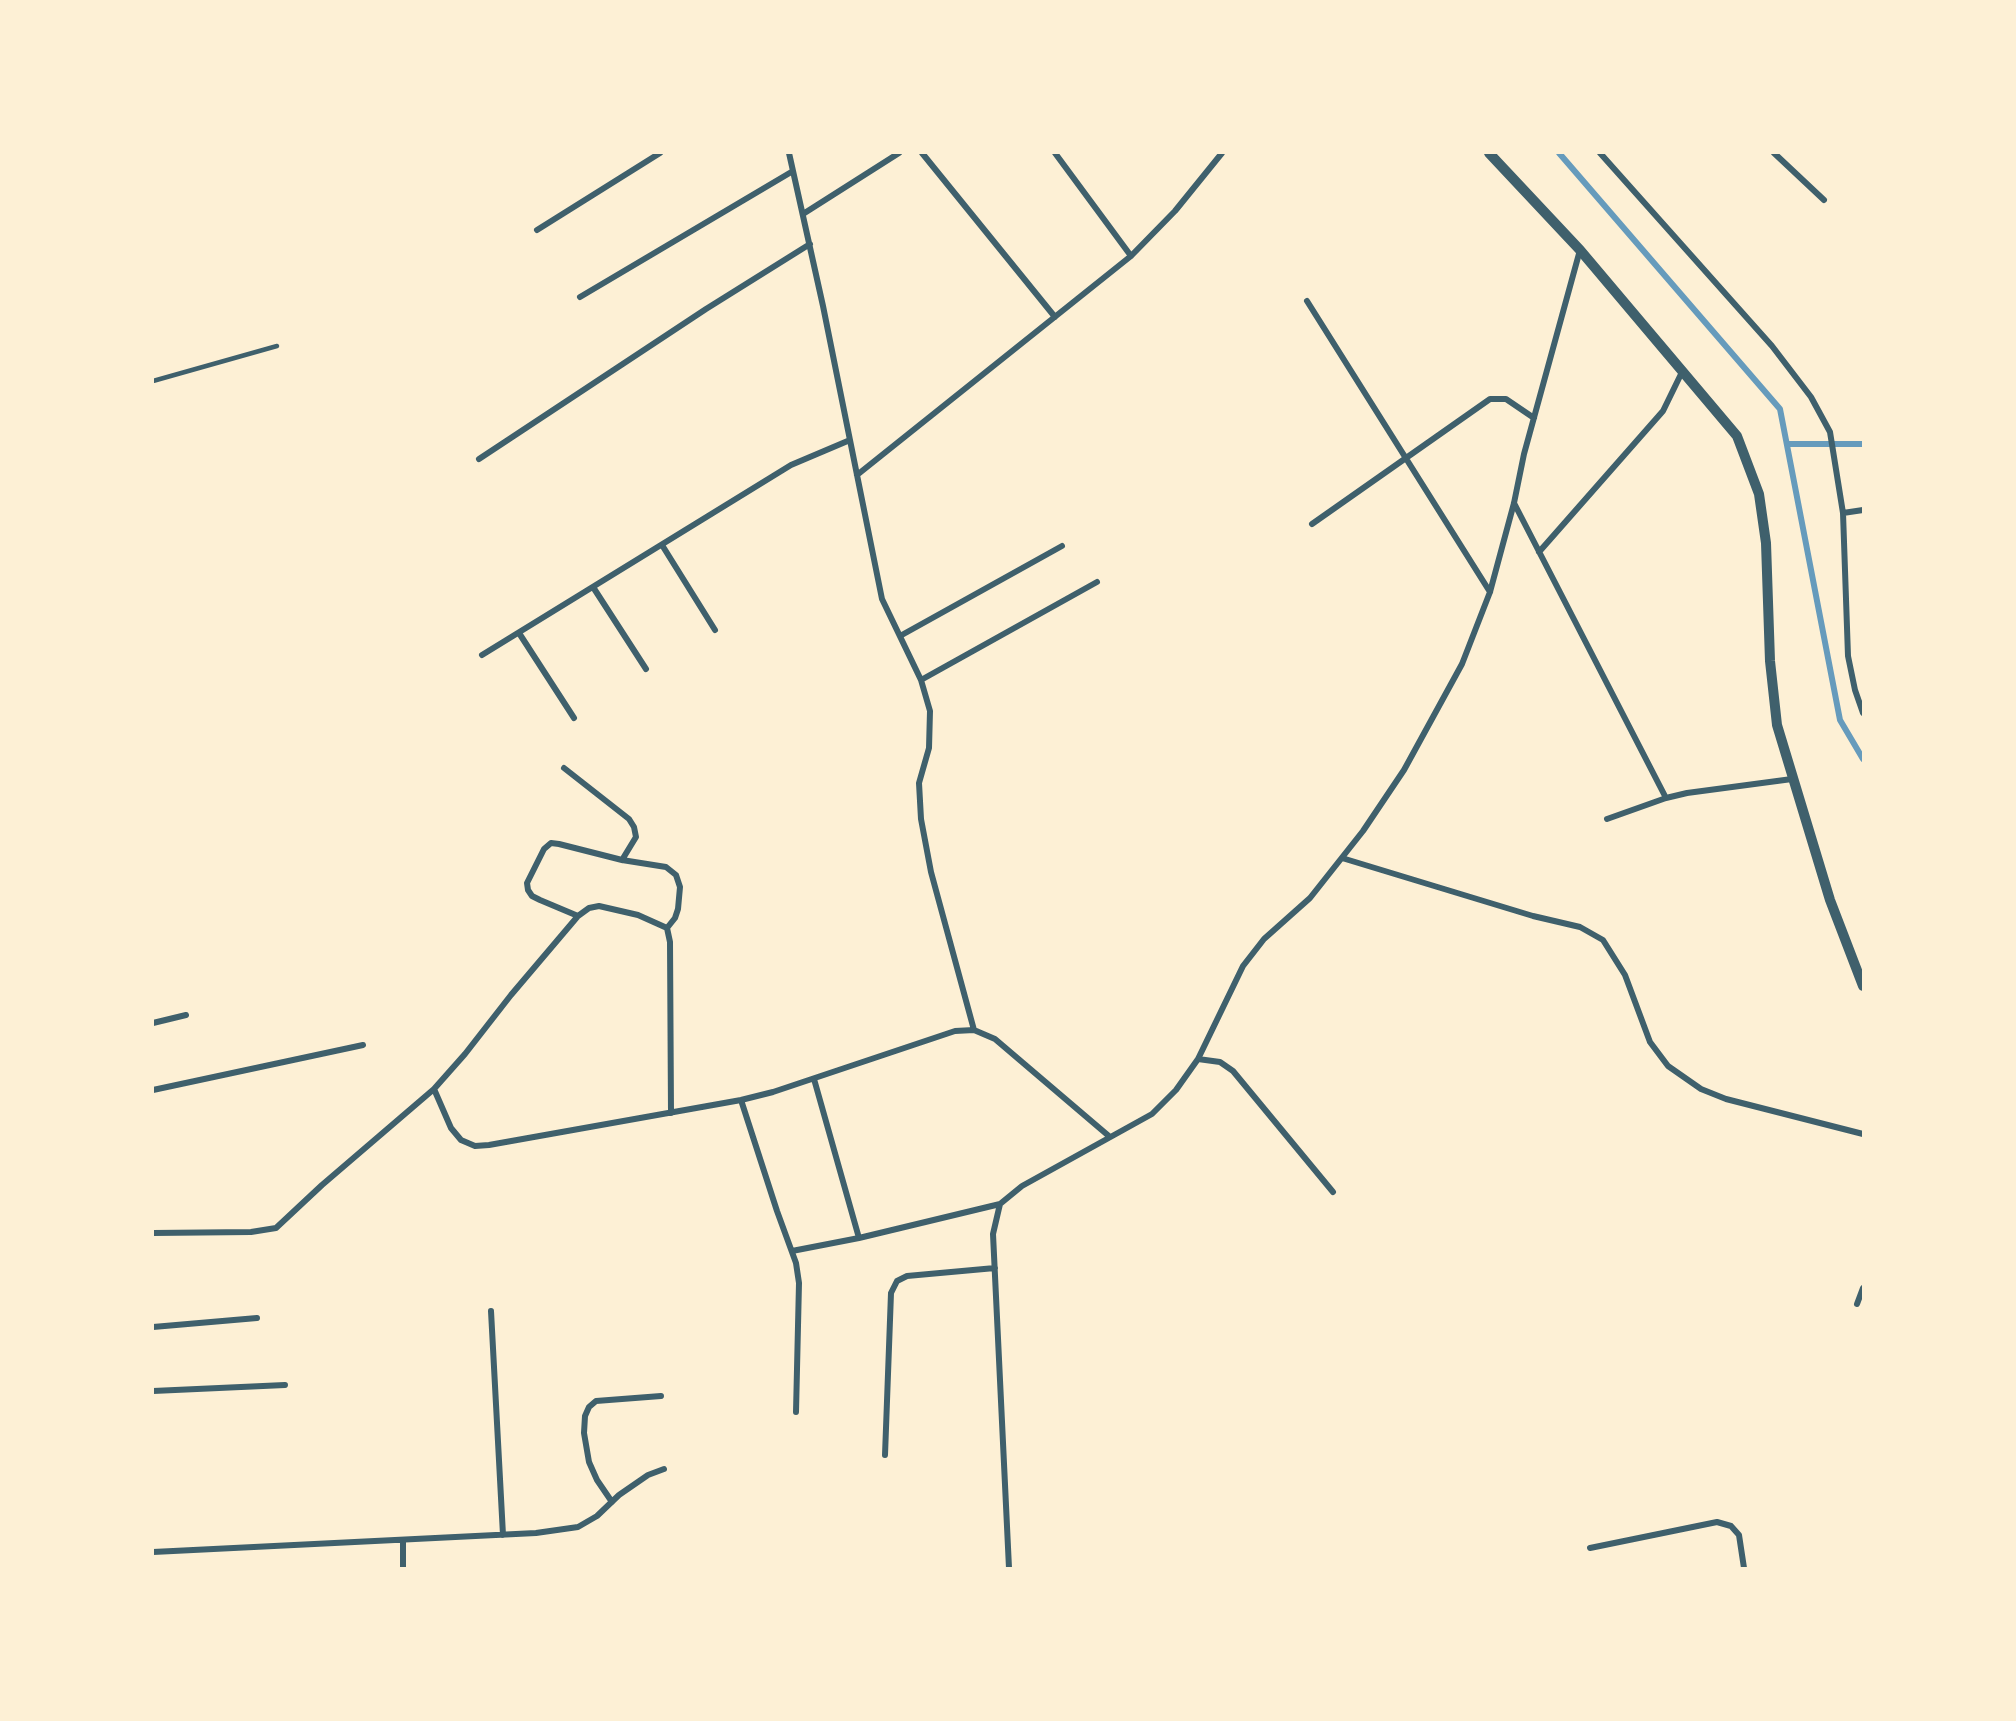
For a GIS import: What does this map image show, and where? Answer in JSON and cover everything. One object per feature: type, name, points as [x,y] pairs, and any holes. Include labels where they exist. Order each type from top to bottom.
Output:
[{"type":"street","points":[[537,230],[660,153]]},
{"type":"street","points":[[789,153],[810,244],[882,599],[921,680],[930,711],[929,748],[920,783],[921,819],[931,872],[974,1030]]},
{"type":"street","points":[[803,214],[899,153]]},
{"type":"street","points":[[922,153],[1055,317]]},
{"type":"street","points":[[1055,153],[1131,256]]},
{"type":"street","points":[[858,475],[1131,256],[1175,211],[1222,153]]},
{"type":"street","points":[[1489,153],[1580,250],[1737,436],[1759,494],[1766,543],[1770,661],[1777,724],[1830,900],[1863,986]]},
{"type":"street","points":[[1600,153],[1772,346],[1811,397],[1830,432],[1843,513],[1848,656],[1855,690],[1863,713]]},
{"type":"street","points":[[1774,153],[1824,200]]},
{"type":"street","points":[[580,297],[793,171]]},
{"type":"street","points":[[479,459],[706,309],[810,244]]},
{"type":"street","points":[[792,1251],[859,1238],[1000,1204],[1022,1186],[1152,1114],[1176,1090],[1198,1059],[1243,966],[1264,939],[1310,898],[1364,831],[1404,770],[1462,664],[1490,592],[1580,250]]},
{"type":"street","points":[[1307,301],[1490,592]]},
{"type":"street","points":[[1539,552],[1663,411],[1683,370]]},
{"type":"street","points":[[1312,525],[1490,399],[1506,399],[1534,418]]},
{"type":"street","points":[[482,655],[791,465],[850,440]]},
{"type":"street","points":[[1514,502],[1666,798]]},
{"type":"street","points":[[1843,513],[1863,510]]},
{"type":"street","points":[[662,544],[715,630]]},
{"type":"street","points":[[900,636],[1062,546]]},
{"type":"street","points":[[921,680],[1097,582]]},
{"type":"street","points":[[592,587],[646,669]]},
{"type":"street","points":[[519,633],[574,718]]},
{"type":"street","points":[[564,768],[629,819],[636,837],[622,860]]},
{"type":"street","points":[[1607,819],[1687,793],[1792,779]]},
{"type":"street","points":[[578,916],[532,896],[528,890],[527,883],[544,849],[551,843],[622,860],[666,867],[676,875],[680,887],[678,909],[675,918],[667,928]]},
{"type":"street","points":[[1342,858],[1533,916],[1580,927],[1603,940],[1609,949],[1625,975],[1650,1042],[1668,1066],[1701,1089],[1725,1100],[1863,1134]]},
{"type":"street","points":[[153,1233],[250,1232],[276,1228],[322,1185],[434,1089],[578,916],[589,908],[599,906],[638,915],[667,928]]},
{"type":"street","points":[[667,928],[670,942],[671,1113]]},
{"type":"street","points":[[153,1023],[186,1015]]},
{"type":"street","points":[[434,1089],[451,1128],[461,1140],[475,1146],[489,1145],[741,1100],[956,1031],[974,1030],[995,1039],[1110,1137]]},
{"type":"street","points":[[153,1090],[363,1045]]},
{"type":"street","points":[[1198,1059],[1220,1062],[1233,1071],[1333,1192]]},
{"type":"street","points":[[814,1078],[859,1238]]},
{"type":"street","points":[[741,1100],[796,1263],[799,1283],[796,1413]]},
{"type":"street","points":[[1000,1204],[993,1234],[1009,1568]]},
{"type":"street","points":[[885,1455],[891,1293],[897,1281],[908,1276],[995,1268]]},
{"type":"street","points":[[1857,1304],[1863,1288]]},
{"type":"street","points":[[491,1311],[503,1535]]},
{"type":"street","points":[[153,1327],[257,1318]]},
{"type":"street","points":[[153,1391],[285,1385]]},
{"type":"street","points":[[612,1502],[597,1480],[589,1462],[584,1433],[585,1416],[589,1407],[596,1401],[661,1396]]},
{"type":"street","points":[[153,1552],[503,1535],[578,1527],[597,1516],[648,1475],[664,1469]]},
{"type":"street","points":[[1590,1548],[1717,1522],[1731,1526],[1739,1535],[1744,1568]]},
{"type":"street","points":[[403,1540],[403,1568]]},
{"type":"lane","points":[[153,381],[277,346]]},
{"type":"waterway","points":[[1559,153],[1780,409],[1840,720],[1863,759]]},
{"type":"waterway","points":[[1787,444],[1863,444]]}]
